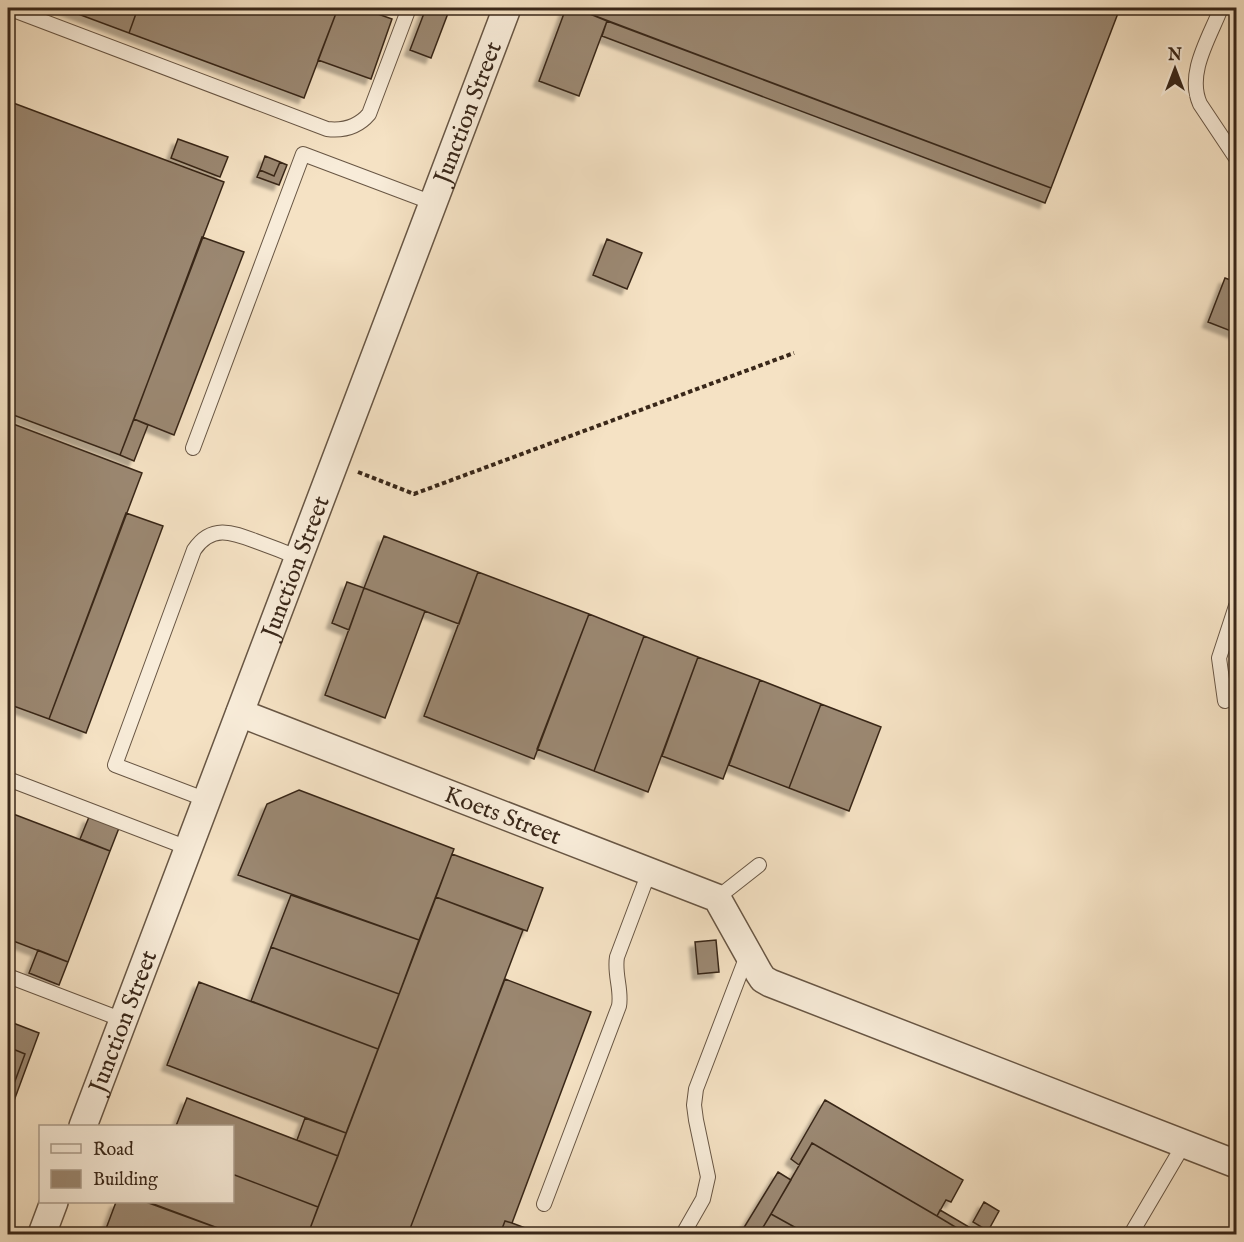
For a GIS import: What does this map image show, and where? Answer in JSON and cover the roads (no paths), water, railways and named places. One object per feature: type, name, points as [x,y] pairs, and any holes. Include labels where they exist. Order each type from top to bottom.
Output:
[{"type":"street","name":"Junction Street","points":[[83,1125],[507,8]]},
{"type":"street","name":"Koets Street","points":[[240,713],[717,898]]},
{"type":"street","points":[[717,898],[764,979],[770,983],[1236,1164]]},
{"type":"street","points":[[42,1234],[54,1203]]},
{"type":"lane","points":[[8,8],[336,130],[355,126],[369,114],[409,8]]},
{"type":"lane","points":[[1221,8],[1197,70],[1196,95],[1200,105],[1236,158]]},
{"type":"lane","points":[[194,448],[303,154],[433,203]]},
{"type":"lane","points":[[207,800],[114,765],[194,550],[209,535],[220,532],[234,533],[299,558]]},
{"type":"lane","points":[[1225,701],[1219,658],[1236,606]]},
{"type":"lane","points":[[8,779],[188,848]]},
{"type":"lane","points":[[717,898],[759,865]]},
{"type":"lane","points":[[544,1204],[619,1006],[617,957],[649,872]]},
{"type":"lane","points":[[683,1234],[703,1199],[708,1178],[696,1120],[694,1105],[696,1089],[748,953]]},
{"type":"lane","points":[[8,976],[123,1020]]},
{"type":"lane","points":[[1131,1234],[1184,1144]]}]
